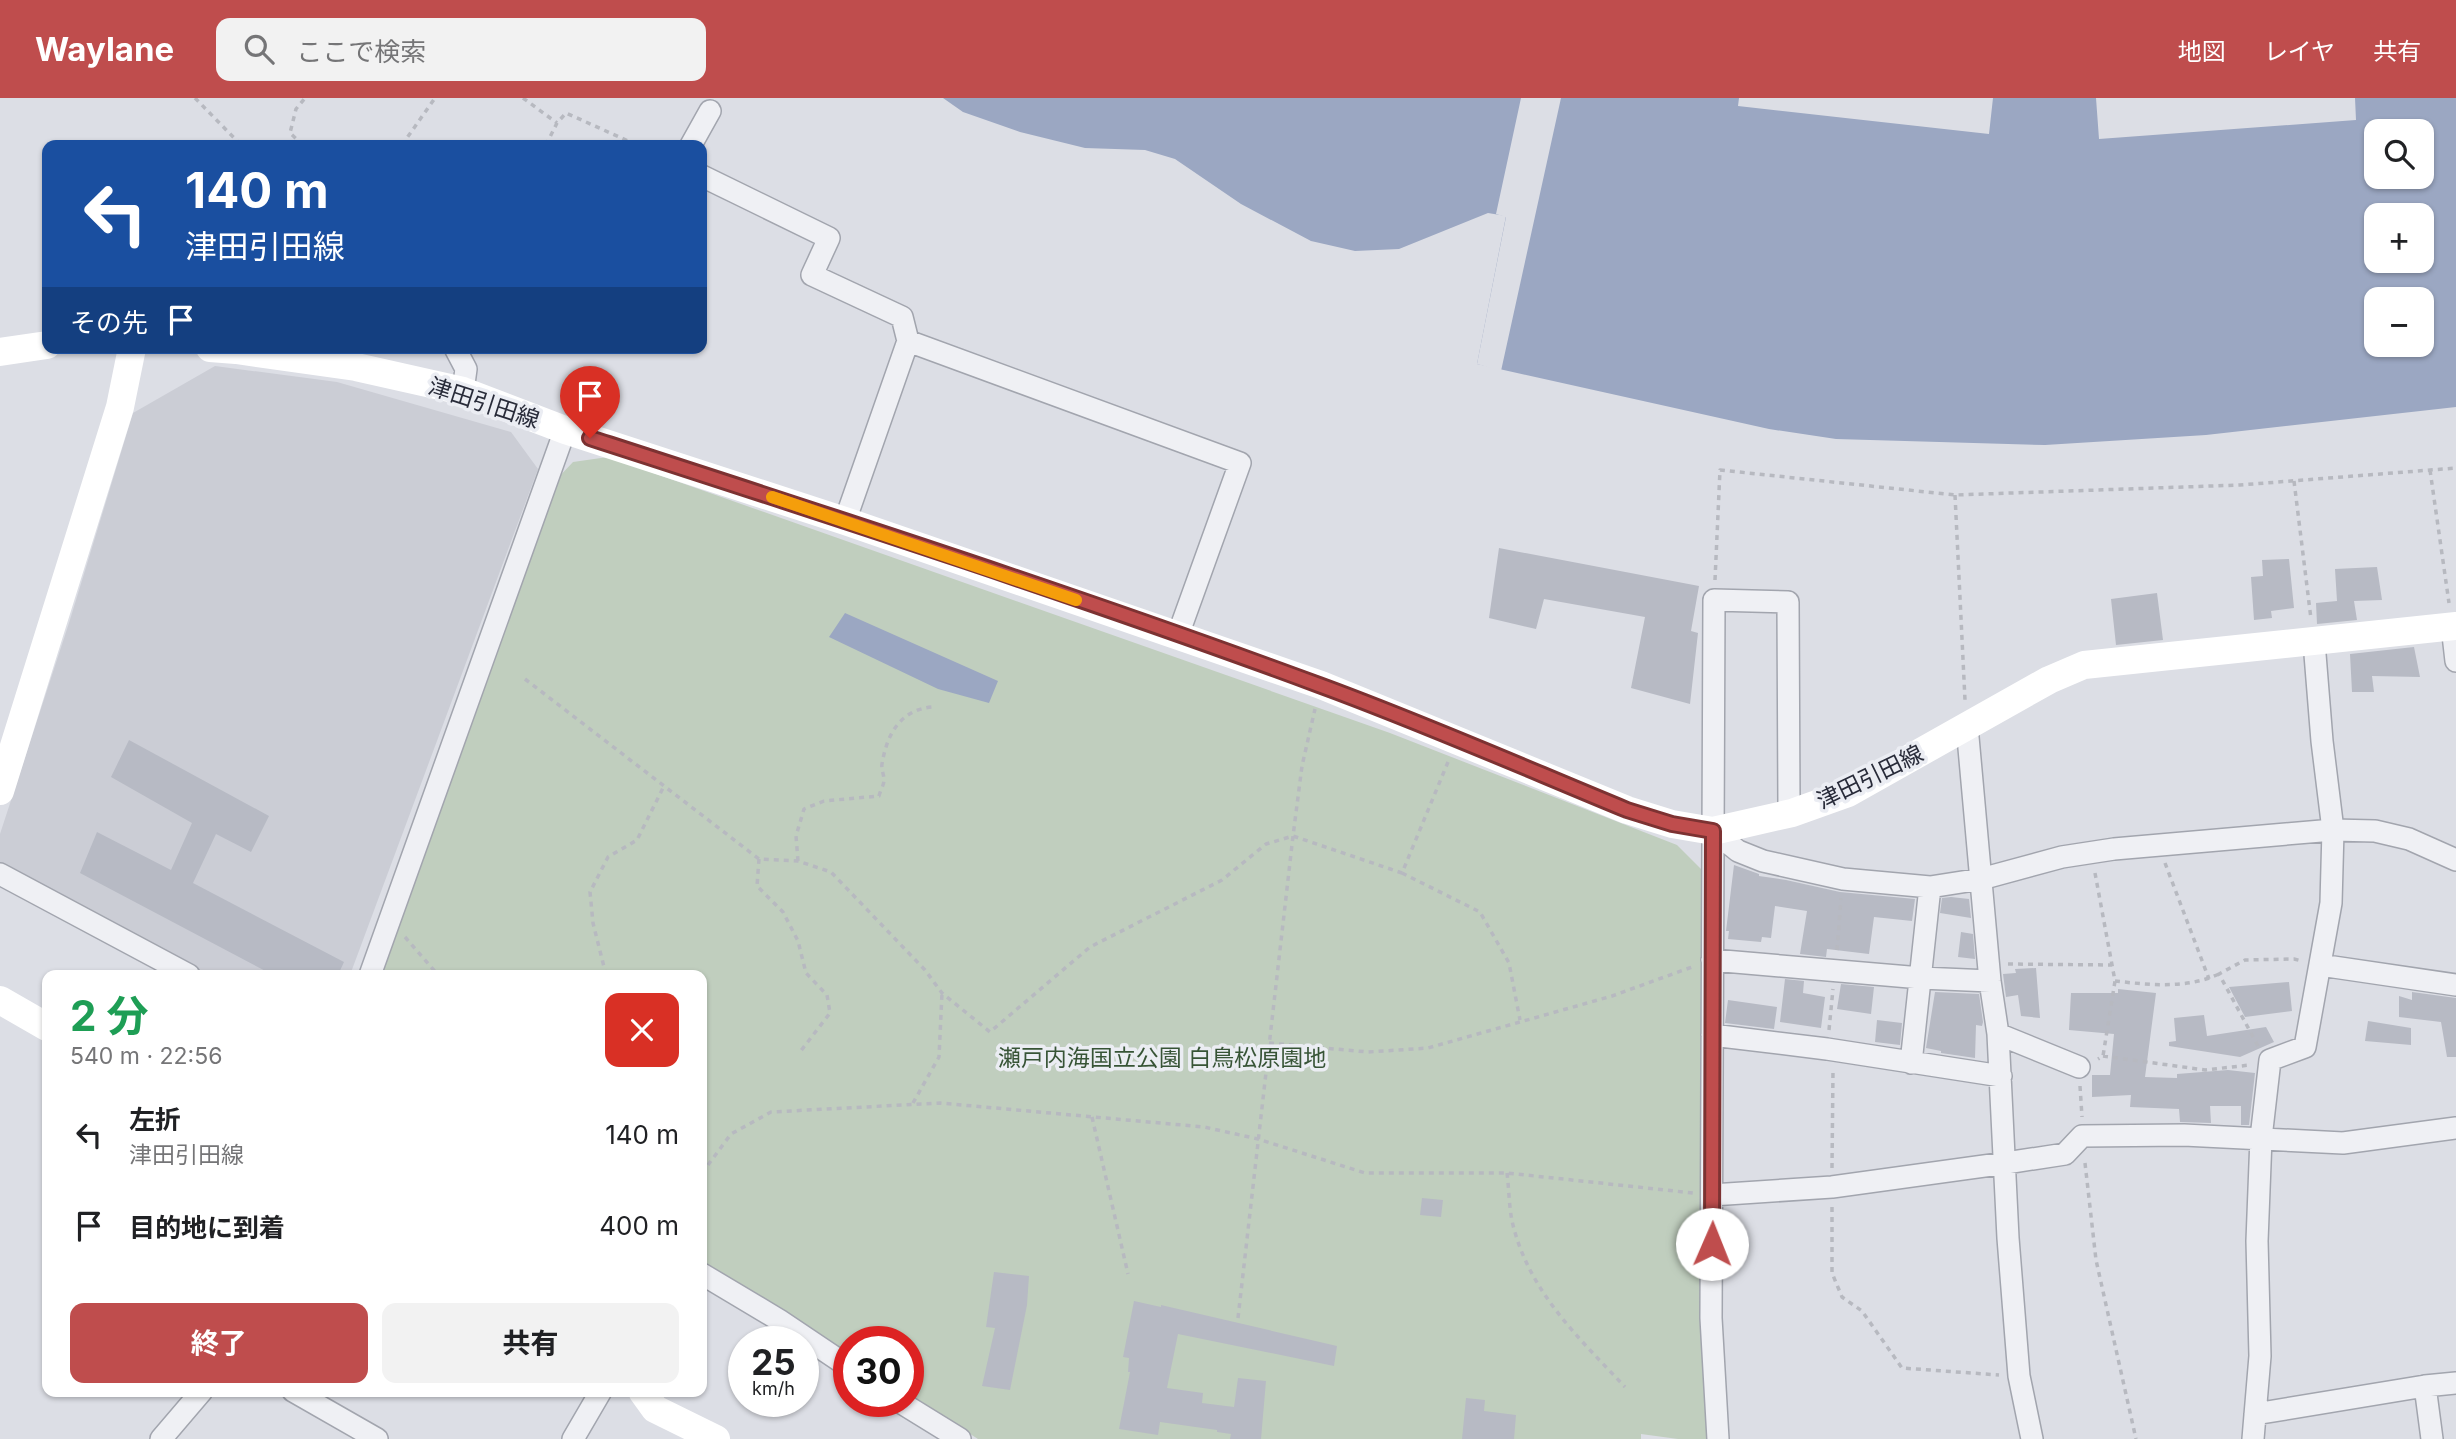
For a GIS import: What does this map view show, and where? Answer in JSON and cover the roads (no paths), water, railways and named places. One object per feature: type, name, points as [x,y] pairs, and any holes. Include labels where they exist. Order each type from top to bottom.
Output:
[{"type":"main road","points":[[0,352],[42,346]]},
{"type":"main road","points":[[0,790],[120,407],[131,354]]},
{"type":"main road","name":"津田引田線","points":[[256,354],[356,367],[463,391],[565,430],[845,521],[1321,685],[1627,810],[1672,824],[1713,831],[1792,813],[1848,793],[2049,680],[2084,665],[2454,626]]},
{"type":"main road","points":[[0,1000],[42,1024]]},
{"type":"main road","points":[[646,1397],[655,1409],[716,1439]]},
{"type":"street","points":[[694,140],[710,111]]},
{"type":"street","points":[[707,178],[829,238],[812,275],[902,317],[908,341],[845,521]]},
{"type":"street","points":[[908,341],[1240,463],[1178,635]]},
{"type":"street","points":[[458,354],[466,369],[463,391]]},
{"type":"street","points":[[372,970],[565,430]]},
{"type":"street","points":[[1718,1439],[1711,1318],[1714,600],[1788,602],[1789,807],[1792,813]]},
{"type":"street","points":[[2454,626],[2456,661]]},
{"type":"street","points":[[2253,1439],[2260,1356],[2257,1241],[2261,1138],[2270,1060],[2305,1047],[2331,903],[2333,830],[2314,642]]},
{"type":"street","points":[[1967,726],[1998,1034],[2008,1238],[2019,1377],[2032,1439]]},
{"type":"street","points":[[1713,831],[1738,851],[1763,861],[1843,879],[1930,887],[1981,878],[2062,857],[2114,849],[2333,830],[2375,831],[2409,839],[2456,860]]},
{"type":"street","points":[[0,874],[180,970]]},
{"type":"street","points":[[1911,1063],[1930,887]]},
{"type":"street","points":[[1712,960],[1921,978],[1990,972]]},
{"type":"street","points":[[2320,965],[2456,985]]},
{"type":"street","points":[[1998,1034],[2079,1067]]},
{"type":"street","points":[[1712,1035],[1827,1049],[2001,1076]]},
{"type":"street","points":[[1712,1195],[1832,1187],[2065,1154],[2082,1136],[2184,1135],[2343,1143],[2456,1128]]},
{"type":"street","points":[[707,1277],[833,1356]]},
{"type":"street","points":[[2255,1414],[2456,1383]]},
{"type":"street","points":[[2425,1386],[2432,1439]]},
{"type":"street","points":[[161,1439],[197,1397]]},
{"type":"street","points":[[304,1397],[377,1439]]},
{"type":"street","points":[[573,1439],[598,1397]]},
{"type":"street","points":[[924,1417],[960,1439]]},
{"type":"water","points":[[943,98],[2456,98],[2456,407],[2206,435],[2045,445],[1836,439],[1769,429],[1477,364],[1506,216],[1488,213],[1399,249],[1355,251],[1311,241],[1241,204],[1175,159],[1145,150],[1085,148],[1020,132],[963,112]]},
{"type":"water","points":[[845,613],[998,681],[989,703],[938,689],[829,637]]},
{"type":"park label","name":"瀬戸内海国立公園 白鳥松原園地","points":[[1162,1058]]}]
